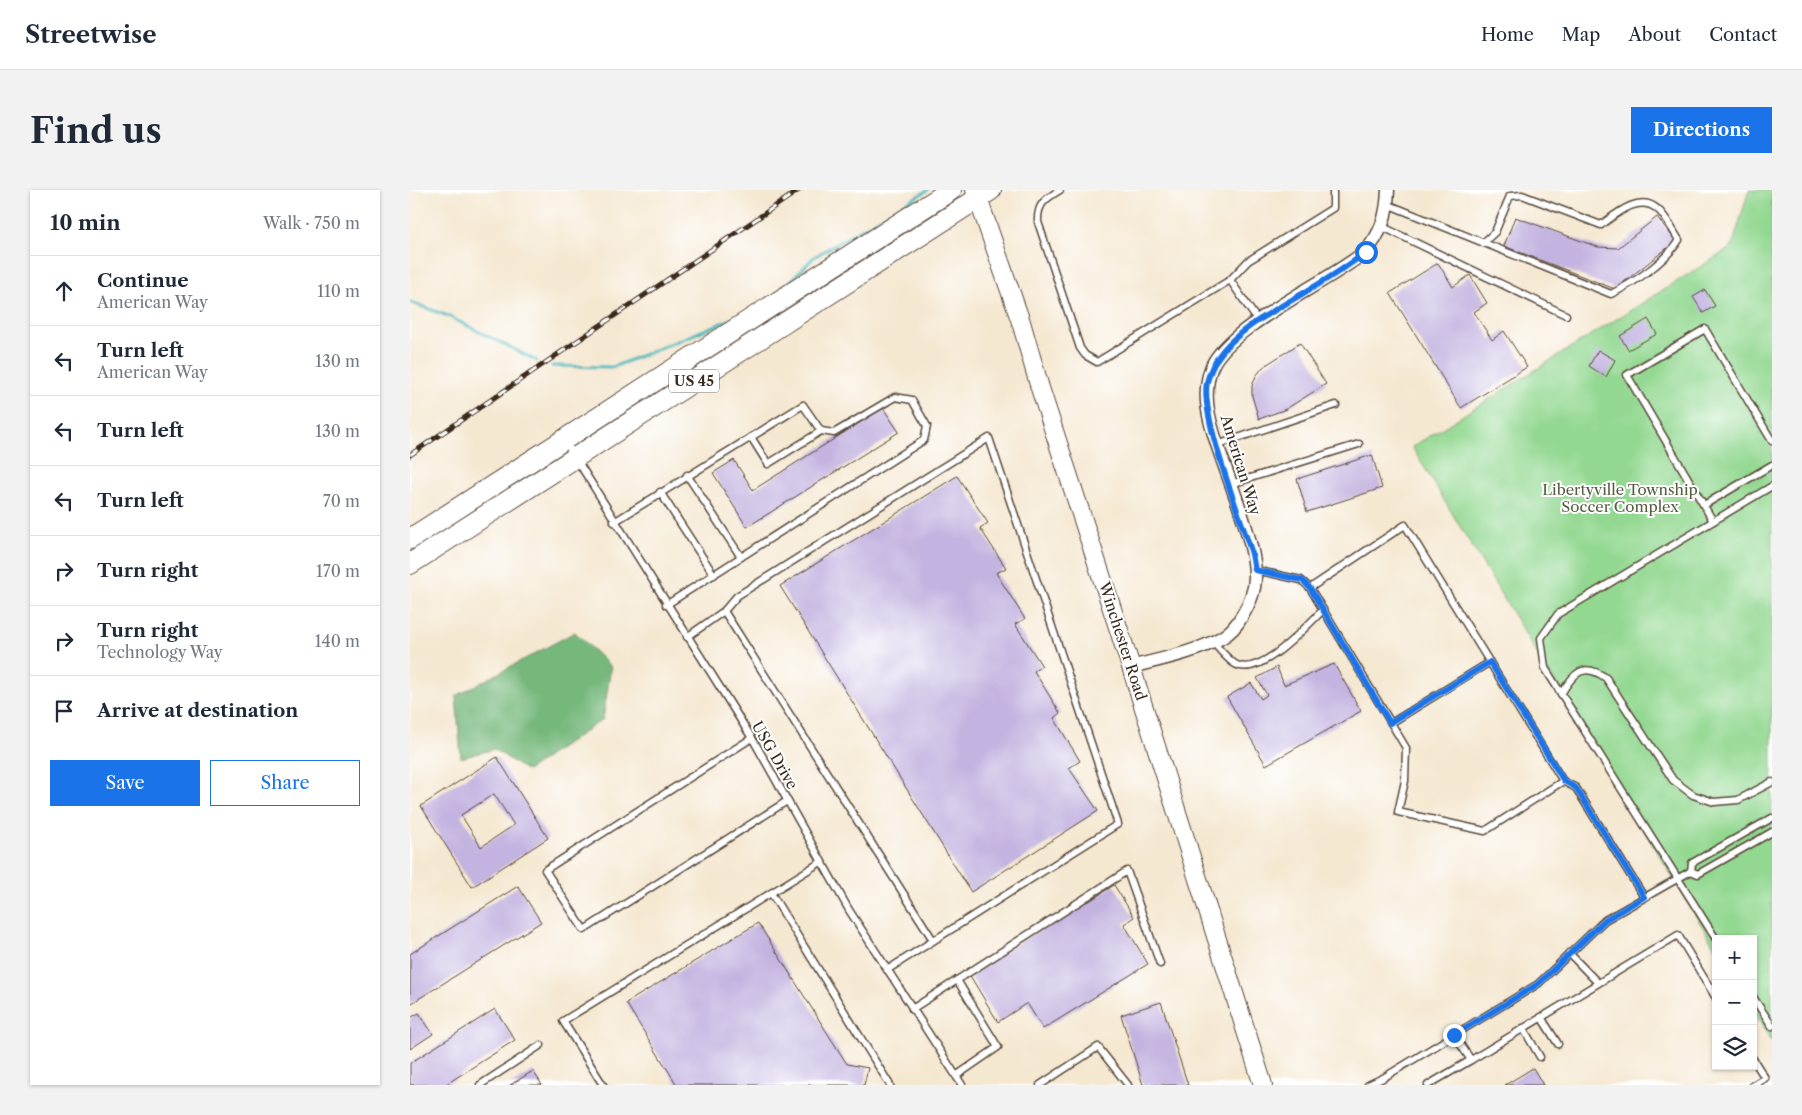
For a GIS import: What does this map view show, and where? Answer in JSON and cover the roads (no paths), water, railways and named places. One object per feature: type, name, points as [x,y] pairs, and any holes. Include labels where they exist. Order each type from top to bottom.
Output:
[{"type":"main road","name":"US 45","points":[[410,539],[951,190]]},
{"type":"main road","name":"US 45","points":[[410,564],[982,192]]},
{"type":"main road","name":"Winchester Road","points":[[982,192],[1040,388],[1132,667],[1264,1085]]},
{"type":"street","name":"American Way","points":[[1132,667],[1212,642],[1229,633],[1248,606],[1252,595],[1255,570],[1252,554],[1209,421],[1206,395],[1213,366],[1231,341],[1358,258],[1378,238],[1387,204],[1388,190]]},
{"type":"lane","points":[[1060,190],[1042,201],[1037,212],[1038,222],[1080,348],[1085,355],[1097,362],[1230,280],[1248,262],[1332,208],[1333,190]]},
{"type":"lane","points":[[1387,204],[1483,243],[1611,294],[1630,285],[1674,248],[1679,240],[1656,208],[1642,203],[1628,206],[1601,225],[1522,195],[1510,196],[1494,232],[1483,243]]},
{"type":"lane","points":[[1382,227],[1566,315]]},
{"type":"lane","points":[[1230,280],[1258,322]]},
{"type":"lane","points":[[1714,521],[1627,375],[1705,329],[1772,441]]},
{"type":"lane","points":[[666,605],[924,440],[927,426],[912,400],[894,397],[834,433],[821,431],[768,464],[751,437]]},
{"type":"lane","points":[[614,522],[687,475],[803,405],[821,431]]},
{"type":"lane","points":[[1217,445],[1336,405]]},
{"type":"lane","points":[[686,636],[724,611],[737,596],[988,438],[1118,824],[887,970]]},
{"type":"lane","name":"USG Drive","points":[[564,440],[666,605],[752,738],[821,862],[887,970],[962,1085]]},
{"type":"lane","points":[[1230,485],[1359,444]]},
{"type":"lane","points":[[1704,505],[1772,465]]},
{"type":"lane","points":[[687,475],[741,558]]},
{"type":"lane","points":[[1713,935],[1545,668],[1541,638],[1558,614],[1772,486]]},
{"type":"lane","points":[[660,492],[714,575]]},
{"type":"lane","points":[[1310,588],[1405,525],[1564,781],[1576,788],[1644,897]]},
{"type":"lane","points":[[1255,570],[1302,580],[1310,588],[1406,748],[1405,781],[1398,812],[1485,830],[1564,781]]},
{"type":"lane","points":[[1212,642],[1234,664],[1245,668],[1268,660],[1324,610]]},
{"type":"lane","points":[[724,611],[933,940]]},
{"type":"lane","points":[[1390,723],[1490,662]]},
{"type":"lane","points":[[1561,694],[1574,674],[1583,670],[1598,672],[1606,678],[1673,780],[1693,795],[1714,802],[1738,800],[1772,782]]},
{"type":"lane","points":[[752,738],[546,870],[584,930],[787,801]]},
{"type":"lane","points":[[1691,871],[1692,863],[1772,818]]},
{"type":"lane","points":[[1691,871],[1698,874],[1772,832]]},
{"type":"lane","points":[[603,1085],[563,1021],[821,862]]},
{"type":"lane","points":[[912,1009],[1127,871],[1160,964]]},
{"type":"lane","points":[[1368,1085],[1383,1078],[1538,984],[1605,920],[1691,871]]},
{"type":"lane","points":[[771,894],[890,1085]]},
{"type":"lane","points":[[1428,1085],[1678,935],[1712,991]]},
{"type":"lane","points":[[1569,953],[1598,983]]},
{"type":"lane","points":[[956,1076],[998,1047],[957,980]]},
{"type":"lane","points":[[1757,1003],[1772,1026]]},
{"type":"lane","points":[[1541,1017],[1558,1044]]},
{"type":"lane","points":[[1523,1028],[1540,1057]]},
{"type":"lane","points":[[1454,1035],[1470,1060]]},
{"type":"lane","points":[[480,1085],[541,1045]]},
{"type":"lane","points":[[1040,1085],[1098,1047],[1128,1085]]},
{"type":"lane","points":[[1753,1085],[1765,1078],[1757,1066]]},
{"type":"waterway","points":[[787,285],[814,257],[928,190]]},
{"type":"waterway","points":[[410,302],[448,316],[537,361]]},
{"type":"waterway","points":[[552,366],[613,367],[739,316]]},
{"type":"railway","points":[[410,455],[799,190]]},
{"type":"park label","name":"Libertyville Township Soccer Complex","points":[[1620,498]]}]
